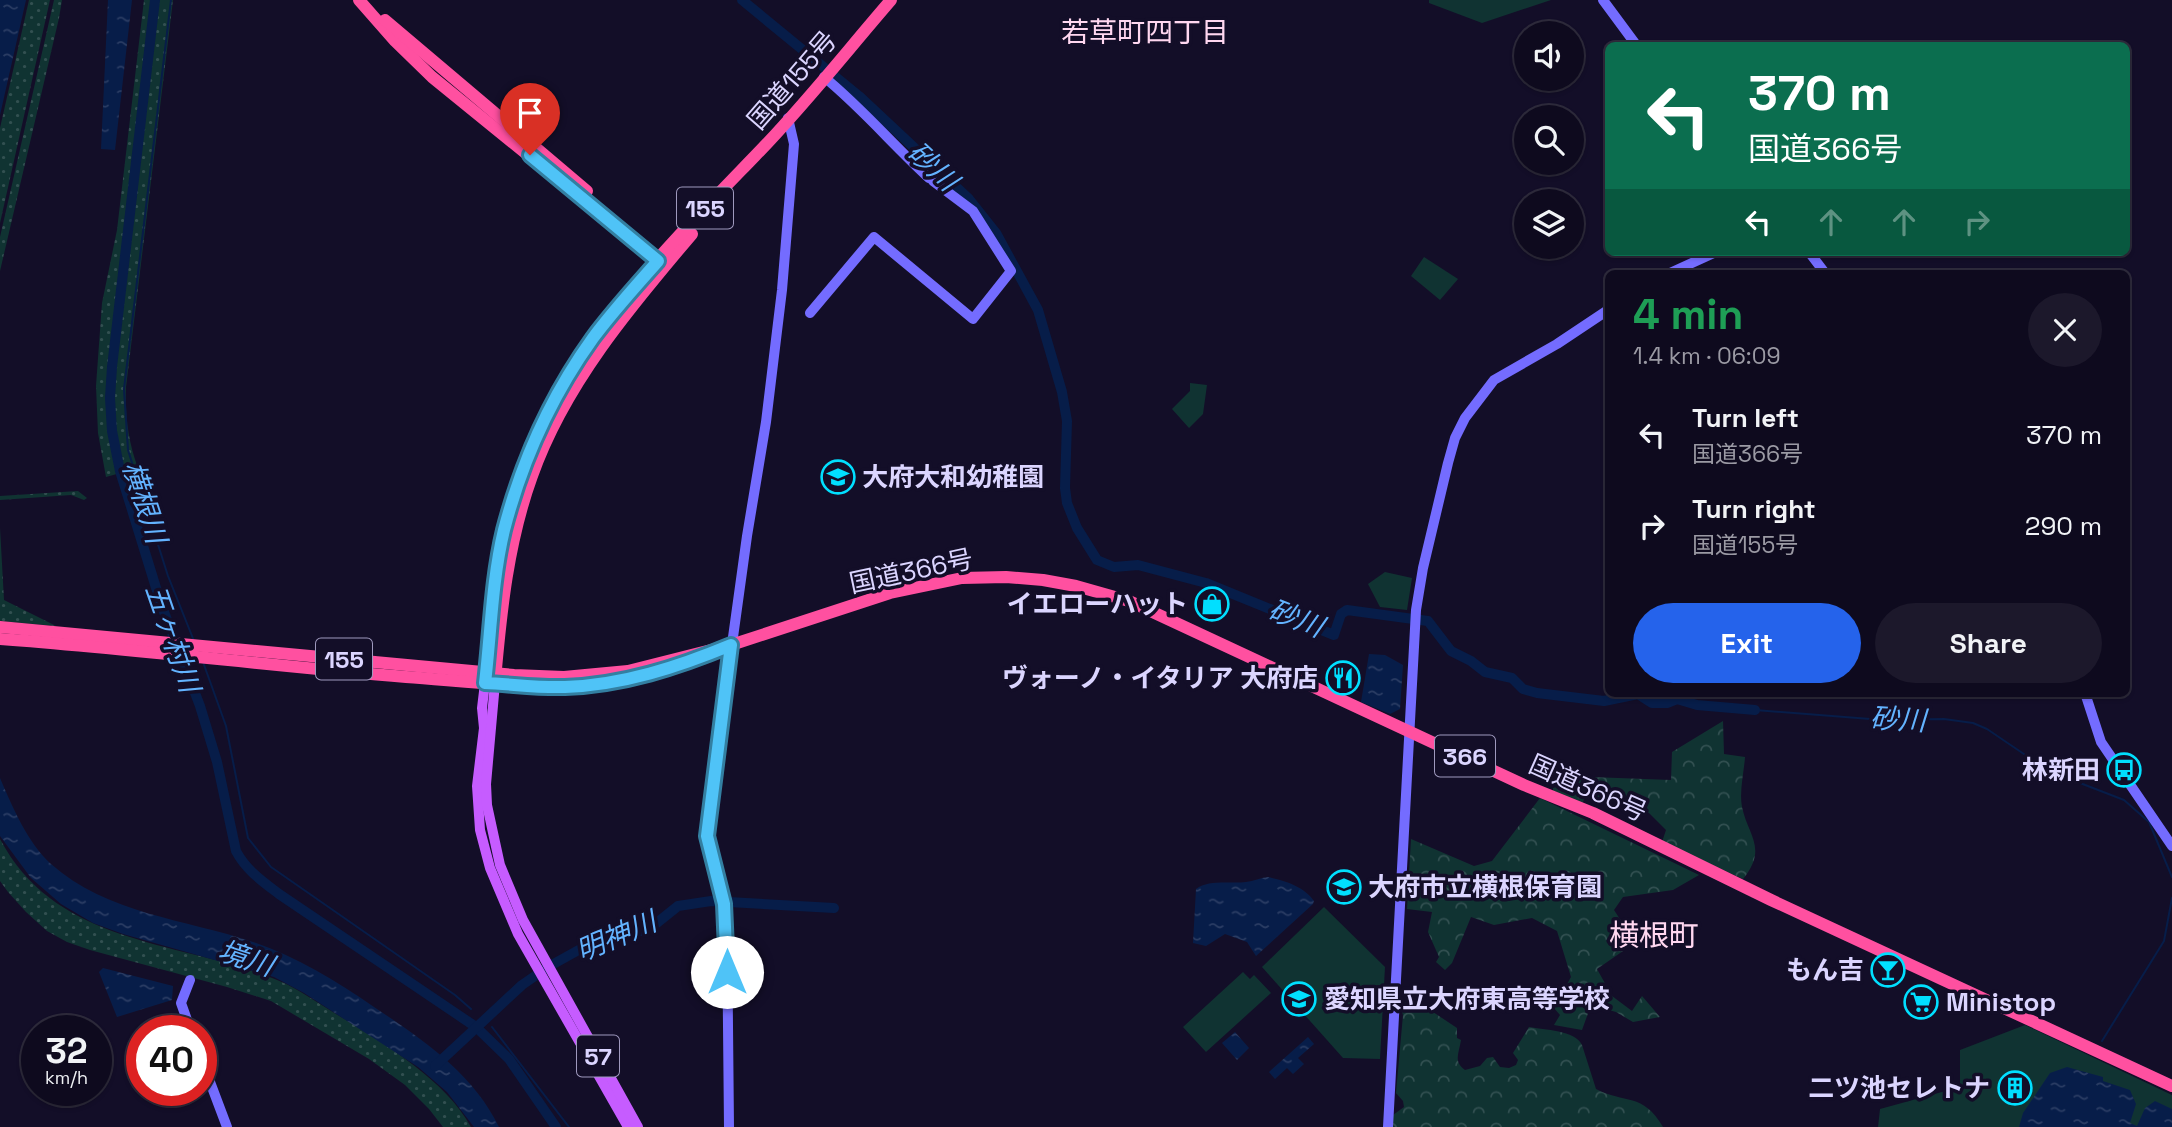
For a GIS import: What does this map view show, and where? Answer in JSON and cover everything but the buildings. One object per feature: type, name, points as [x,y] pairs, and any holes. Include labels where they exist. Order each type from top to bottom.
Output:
[{"type":"highway","points":[[359,0],[432,77],[663,259]]},
{"type":"highway","points":[[366,0],[436,65],[511,124],[663,259]]},
{"type":"highway","name":"国道155号","points":[[490,678],[496,576],[504,531],[529,454],[561,387],[586,348],[620,304],[744,173],[891,0]]},
{"type":"highway","name":"国道366号","points":[[490,678],[616,673],[731,645],[890,593],[927,585],[1006,576],[1076,586],[1129,601],[1524,785],[1605,819],[1759,894],[2172,1086]]},
{"type":"highway","name":"155","points":[[0,627],[169,649],[207,659],[490,678]]},
{"type":"highway","name":"155","points":[[0,639],[169,649],[202,646],[490,678]]},
{"type":"main road","name":"57","points":[[490,678],[486,784],[493,843],[510,893],[546,959],[554,987],[628,1127]]},
{"type":"main road","name":"57","points":[[490,678],[482,708],[484,728],[477,786],[480,830],[490,868],[502,900],[533,960],[554,987],[638,1127]]},
{"type":"street","points":[[1603,0],[1634,42]]},
{"type":"street","points":[[810,313],[874,237],[973,318],[1011,271],[973,211],[931,180],[897,149],[852,100],[825,77]]},
{"type":"street","points":[[729,1127],[727,925],[707,836],[731,645],[766,422],[782,290],[794,144],[788,118]]},
{"type":"street","points":[[1677,270],[1707,256]]},
{"type":"street","points":[[1812,256],[1823,270]]},
{"type":"street","points":[[1388,1127],[1416,614],[1423,568],[1445,474],[1455,438],[1465,418],[1494,380],[1557,344],[1605,312]]},
{"type":"street","points":[[2086,697],[2101,742],[2172,846]]},
{"type":"street","points":[[185,1015],[181,1003],[190,980]]},
{"type":"street","points":[[217,1102],[226,1127]]},
{"type":"green space","points":[[29,0],[50,0],[0,223],[0,128]]},
{"type":"green space","points":[[54,0],[62,0],[59,18],[0,271],[0,237]]},
{"type":"green space","points":[[144,0],[173,0],[126,387],[128,428],[138,468],[106,477],[98,433],[96,386],[102,303],[117,230]]},
{"type":"green space","points":[[1429,0],[1551,0],[1482,23],[1429,3]]},
{"type":"green space","points":[[1424,257],[1458,279],[1440,300],[1411,276]]},
{"type":"green space","points":[[1190,383],[1207,385],[1203,414],[1189,428],[1172,409],[1190,391]]},
{"type":"green space","points":[[78,491],[87,498],[84,500],[71,495],[0,500],[0,496]]},
{"type":"green space","points":[[0,528],[4,600],[56,626],[0,621]]},
{"type":"green space","points":[[1385,572],[1412,578],[1407,610],[1380,607],[1368,584]]},
{"type":"green space","points":[[1723,721],[1724,754],[1745,757],[1741,801],[1755,850],[1754,859],[1743,879],[1662,842],[1666,830],[1649,813],[1615,802],[1585,798],[1581,805],[1553,792],[1553,788],[1591,777],[1671,780],[1672,752]]},
{"type":"green space","points":[[1540,798],[1699,875],[1673,890],[1623,897],[1614,910],[1627,930],[1623,951],[1597,969],[1612,996],[1632,1011],[1642,996],[1660,1017],[1633,1022],[1616,1012],[1591,1005],[1582,1030],[1554,1025],[1560,1015],[1554,1008],[1571,977],[1557,931],[1532,918],[1494,925],[1471,917],[1452,963],[1445,970],[1436,962],[1439,957],[1428,932],[1432,912],[1407,909],[1411,839],[1474,866],[1492,861]]},
{"type":"green space","points":[[0,839],[24,874],[52,900],[85,920],[121,934],[235,965],[287,984],[308,996],[387,1046],[427,1076],[459,1109],[471,1127],[443,1127],[405,1085],[369,1059],[271,1001],[90,950],[47,931],[26,912],[0,881]]},
{"type":"green space","points":[[1324,907],[1385,967],[1380,1059],[1343,1058],[1262,967]]},
{"type":"green space","points":[[1243,972],[1250,979],[1254,975],[1271,993],[1206,1052],[1183,1027]]},
{"type":"green space","points":[[1412,998],[1457,1028],[1457,1038],[1461,1040],[1458,1060],[1465,1070],[1480,1066],[1487,1058],[1493,1057],[1500,1067],[1509,1068],[1516,1065],[1518,1060],[1513,1053],[1529,1027],[1573,1036],[1582,1045],[1596,1089],[1648,1108],[1663,1127],[1392,1127],[1393,1115],[1404,1107],[1403,1101],[1396,1093],[1403,1015],[1400,1006]]},
{"type":"green space","points":[[2025,1025],[2172,1095],[2172,1127],[1878,1127],[1880,1109],[1960,1087],[1960,1050]]},
{"type":"water","points":[[0,0],[26,0],[0,115]]},
{"type":"water","points":[[108,0],[132,0],[115,150],[101,149]]},
{"type":"water","points":[[1369,654],[1385,655],[1403,665],[1400,709],[1390,714],[1361,702]]},
{"type":"water","name":"境川","points":[[0,778],[21,824],[35,846],[51,864],[73,881],[122,905],[269,948],[331,979],[445,1059],[475,1090],[499,1127],[474,1127],[447,1092],[418,1067],[304,993],[274,977],[123,934],[93,923],[61,904],[31,878],[0,836]]},
{"type":"water","points":[[1268,877],[1300,888],[1310,896],[1313,904],[1256,956],[1247,942],[1225,934],[1206,946],[1193,943],[1196,889],[1207,884],[1246,882]]},
{"type":"water","points":[[103,968],[173,986],[172,1000],[117,1017],[99,972]]},
{"type":"water","points":[[1235,1032],[1249,1048],[1237,1060],[1222,1043]]},
{"type":"water","points":[[1308,1037],[1314,1044],[1298,1058],[1304,1064],[1293,1074],[1287,1068],[1275,1079],[1269,1072]]},
{"type":"water","points":[[2067,1067],[2103,1077],[2103,1081],[2130,1090],[2136,1104],[2130,1123],[2137,1126],[2145,1108],[2155,1101],[2172,1109],[2172,1127],[2019,1127],[2023,1113],[2050,1073]]},
{"type":"waterway","name":"五ヶ村川","points":[[155,0],[112,367],[112,431],[120,471],[161,604],[200,706],[217,762],[236,851],[250,870],[279,894],[476,1027],[509,1059],[556,1127]]},
{"type":"waterway","name":"横根川","points":[[171,0],[124,389],[128,450],[168,576],[194,641]]},
{"type":"waterway","name":"砂川","points":[[742,0],[859,96],[969,199],[996,233],[1038,310],[1062,392],[1067,421],[1067,503],[1077,528],[1097,560],[1114,567],[1138,565],[1206,583],[1334,635],[1341,614],[1347,610],[1428,621],[1451,651],[1485,672],[1512,678],[1523,689],[1604,701],[1623,697]]},
{"type":"waterway","name":"横根川","points":[[203,662],[226,726],[248,838],[271,867],[455,995],[471,1009]]},
{"type":"waterway","name":"砂川","points":[[1643,697],[1652,703],[1667,703],[1677,699],[1697,705],[1755,710]]},
{"type":"waterway","name":"砂川","points":[[1755,710],[1883,720],[1944,719],[1973,723],[1987,729],[2049,771],[2124,800],[2149,822],[2172,877]]},
{"type":"waterway","name":"砂川","points":[[2102,1041],[2164,941],[2172,898]]},
{"type":"waterway","name":"明神川","points":[[435,1066],[522,985],[548,967],[584,947],[614,935],[641,931],[653,926],[678,906],[711,901],[834,908]]},
{"type":"waterway","name":"横根川","points":[[492,1027],[569,1127]]},
{"type":"place","name":"大府大和幼稚園","points":[[838,477]]},
{"type":"place","name":"イエローハット","points":[[1212,604]]},
{"type":"place","name":"ヴォーノ・イタリア 大府店","points":[[1343,678]]},
{"type":"place","name":"林新田","points":[[2124,770]]},
{"type":"place","name":"大府市立横根保育園","points":[[1344,887]]},
{"type":"place","name":"もん吉","points":[[1888,970]]},
{"type":"place","name":"愛知県立大府東高等学校","points":[[1299,999]]},
{"type":"place","name":"Ministop","points":[[1921,1002]]},
{"type":"place","name":"二ツ池セレトナ","points":[[2015,1088]]},
{"type":"district","name":"若草町四丁目","points":[[1145,32]]},
{"type":"district","name":"横根町","points":[[1654,935]]},
{"type":"route","points":[[530,155],[658,261],[592,340],[561,387],[529,454],[504,531],[496,576],[485,683],[564,687],[592,685],[668,669],[731,645],[707,836],[724,904],[727,972]]}]
